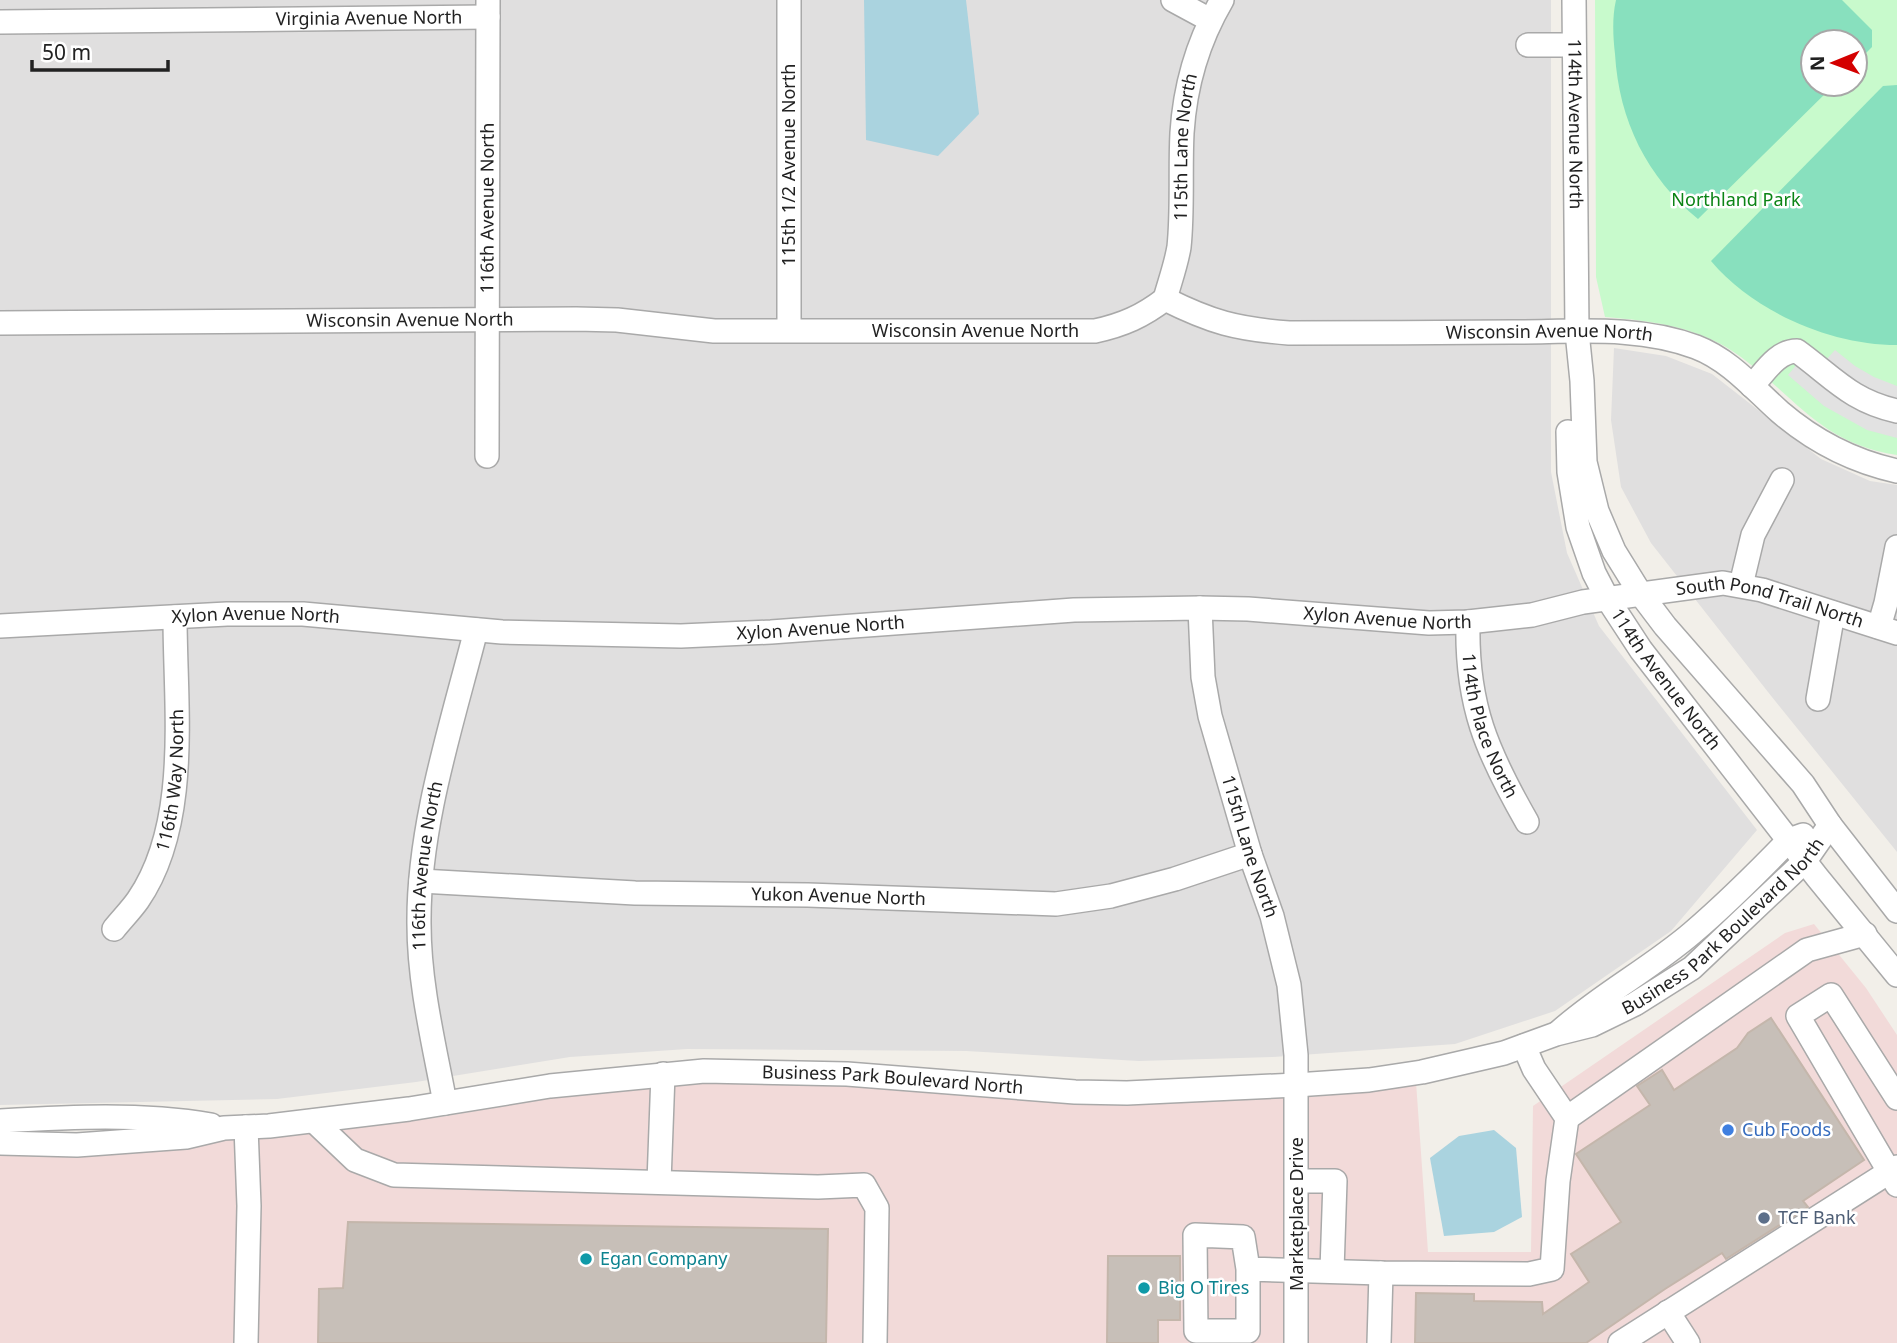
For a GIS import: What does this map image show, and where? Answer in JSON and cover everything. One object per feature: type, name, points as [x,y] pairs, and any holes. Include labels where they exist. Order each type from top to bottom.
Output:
[{"type":"street","name":"115th 1/2 Avenue North","points":[[789,0],[789,330]]},
{"type":"street","points":[[1173,0],[1210,20]]},
{"type":"street","name":"115th Lane North","points":[[1165,299],[1179,245],[1182,134],[1188,82],[1210,20],[1222,0]]},
{"type":"street","name":"114th Avenue North","points":[[1574,0],[1577,332],[1585,462],[1591,492],[1614,551],[1640,593],[1684,648],[1803,784],[1830,825],[1897,911]]},
{"type":"street","name":"Virginia Avenue North","points":[[0,22],[488,8]]},
{"type":"street","name":"116th Avenue North","points":[[487,456],[488,8]]},
{"type":"street","points":[[1528,45],[1574,45]]},
{"type":"street","name":"Wisconsin Avenue North","points":[[0,323],[487,319],[617,320],[714,331],[1095,331],[1122,325],[1146,313],[1165,299],[1203,318],[1233,327],[1289,333],[1632,332],[1699,348],[1719,359],[1791,420],[1827,446],[1860,461],[1897,471]]},
{"type":"street","name":"114th Avenue North","points":[[1577,332],[1568,376],[1570,482],[1573,502],[1594,573],[1641,650],[1897,975]]},
{"type":"street","points":[[1752,386],[1781,355],[1797,351],[1844,390],[1866,402],[1897,411]]},
{"type":"street","points":[[1741,585],[1753,535],[1782,480]]},
{"type":"street","points":[[1888,630],[1886,603],[1897,547]]},
{"type":"street","name":"South Pond Trail North","points":[[1640,593],[1706,584],[1741,585],[1888,630]]},
{"type":"street","name":"Xylon Avenue North","points":[[0,626],[174,617],[303,614],[476,630],[633,637],[722,635],[1074,610],[1200,608],[1248,609],[1429,623],[1532,615],[1640,593]]},
{"type":"street","name":"115th Lane North","points":[[1200,608],[1203,677],[1210,716],[1250,854],[1272,916],[1289,985],[1296,1086]]},
{"type":"street","points":[[1818,699],[1833,612]]},
{"type":"street","name":"116th Way North","points":[[114,929],[139,898],[161,854],[173,813],[176,767],[174,617]]},
{"type":"street","name":"114th Place North","points":[[1468,622],[1468,658],[1480,725],[1496,767],[1527,822]]},
{"type":"street","name":"116th Avenue North","points":[[445,1103],[423,985],[419,923],[421,881],[428,825],[476,630]]},
{"type":"street","name":"Business Park Boulevard North","points":[[1556,1034],[1584,1009],[1611,993],[1691,934],[1789,840],[1830,825]]},
{"type":"street","name":"Business Park Boulevard North","points":[[0,1143],[77,1145],[186,1137],[235,1127],[314,1121],[550,1086],[663,1074],[739,1071],[847,1074],[1075,1092],[1296,1086],[1422,1072],[1504,1053],[1556,1034],[1592,1025],[1635,1004],[1692,968],[1805,861],[1830,825]]},
{"type":"street","name":"Yukon Avenue North","points":[[421,881],[635,893],[808,895],[1056,904],[1111,896],[1175,879],[1250,854]]},
{"type":"street","points":[[1567,1118],[1807,950],[1865,934]]},
{"type":"street","points":[[1625,1342],[1668,1312],[1894,1175],[1798,1016],[1831,995],[1897,1098]]},
{"type":"street","points":[[1248,1269],[1529,1274],[1552,1269],[1558,1181],[1567,1118],[1534,1069],[1524,1046]]},
{"type":"street","points":[[659,1182],[663,1074]]},
{"type":"street","name":"Marketplace Drive","points":[[1296,1086],[1296,1343]]},
{"type":"street","name":"Business Park Boulevard North","points":[[0,1121],[102,1116],[189,1121],[235,1127]]},
{"type":"street","points":[[314,1121],[355,1160],[394,1175],[818,1187],[864,1185],[877,1208],[875,1343]]},
{"type":"street","points":[[235,1127],[249,1206],[246,1343]]},
{"type":"street","points":[[1297,1181],[1335,1181],[1332,1270]]},
{"type":"street","points":[[1195,1235],[1243,1237],[1248,1269],[1248,1331],[1196,1331],[1195,1235]]},
{"type":"street","points":[[1379,1343],[1381,1273]]},
{"type":"street","points":[[1668,1312],[1688,1343]]},
{"type":"shaded area","points":[[0,0],[1551,0],[1551,472],[1567,553],[1599,626],[1757,830],[1671,931],[1555,1011],[1455,1044],[1273,1057],[1139,1061],[966,1051],[687,1049],[570,1057],[416,1082],[277,1099],[0,1105]]},
{"type":"shaded area","points":[[1614,348],[1666,356],[1712,374],[1821,459],[1870,481],[1897,485],[1897,852],[1651,543],[1621,487],[1611,420]]},
{"type":"shaded area","points":[[1835,350],[1855,366],[1897,386],[1897,401],[1867,391],[1825,361]]},
{"type":"shaded area","points":[[1798,363],[1852,406],[1897,423],[1897,438],[1867,430],[1824,406],[1788,375]]},
{"type":"shaded area","points":[[1814,924],[1866,988],[1897,1035],[1897,1343],[0,1343],[0,1149],[279,1137],[434,1118],[631,1085],[763,1080],[1083,1105],[1325,1096],[1416,1082],[1428,1252],[1531,1252],[1533,1106],[1785,933]]},
{"type":"green space","name":"Northland Park","points":[[1595,0],[1897,0],[1897,455],[1849,441],[1829,430],[1741,357],[1710,339],[1676,327],[1605,317],[1596,277]]},
{"type":"green space","points":[[1616,0],[1842,0],[1872,30],[1872,47],[1869,50],[1869,28],[1799,28],[1799,98],[1821,98],[1698,219],[1680,203],[1650,166],[1630,125],[1618,79],[1613,34]]},
{"type":"green space","points":[[1897,85],[1897,345],[1846,339],[1795,322],[1749,296],[1711,261],[1883,86]]},
{"type":"water","points":[[864,0],[966,0],[979,114],[938,156],[866,140]]},
{"type":"water","points":[[1494,1130],[1516,1148],[1522,1217],[1494,1232],[1444,1236],[1430,1158],[1459,1136]]},
{"type":"building","name":"Cub Foods","points":[[1771,1018],[1864,1160],[1803,1201],[1808,1207],[1726,1259],[1722,1253],[1586,1343],[1415,1343],[1416,1293],[1474,1294],[1474,1301],[1542,1302],[1543,1314],[1589,1282],[1571,1254],[1621,1222],[1576,1154],[1650,1105],[1637,1086],[1662,1070],[1674,1090],[1737,1048],[1748,1033]]},
{"type":"building","name":"Egan Company","points":[[348,1222],[828,1229],[826,1343],[318,1343],[319,1289],[343,1288]]},
{"type":"building","name":"Big O Tires","points":[[1108,1256],[1180,1256],[1180,1320],[1158,1320],[1158,1343],[1107,1343]]},
{"type":"place","name":"Cub Foods","points":[[1728,1130]]},
{"type":"place","name":"TCF Bank","points":[[1764,1218]]},
{"type":"place","name":"Egan Company","points":[[586,1259]]},
{"type":"place","name":"Big O Tires","points":[[1144,1288]]}]
